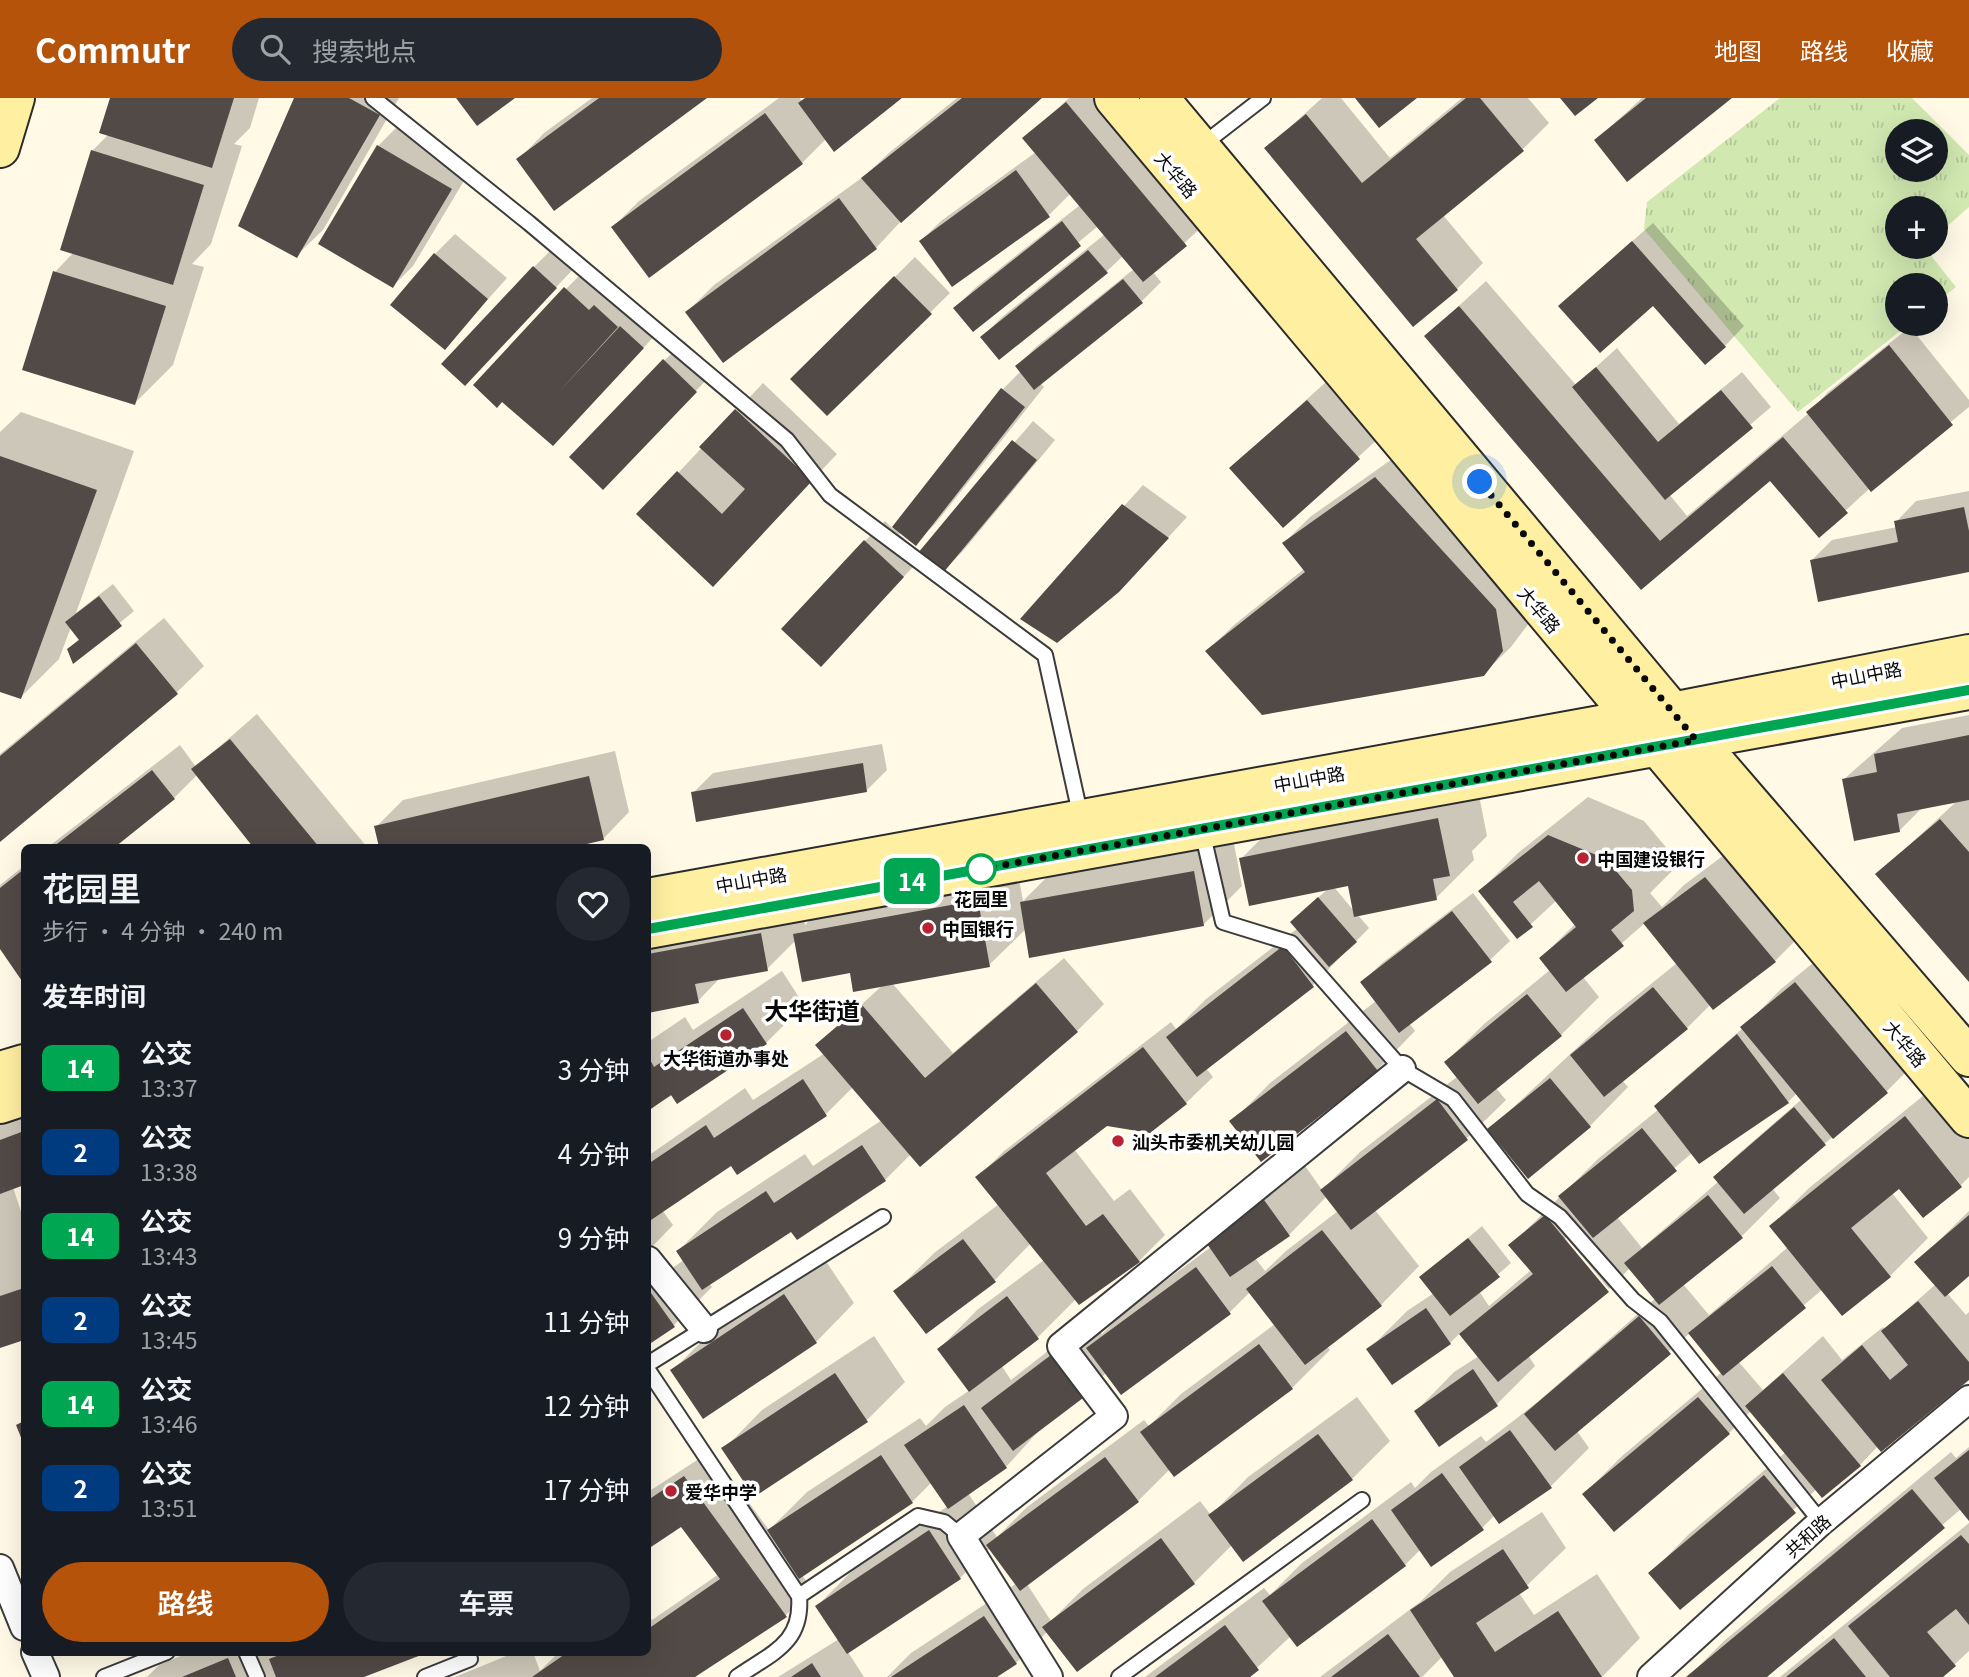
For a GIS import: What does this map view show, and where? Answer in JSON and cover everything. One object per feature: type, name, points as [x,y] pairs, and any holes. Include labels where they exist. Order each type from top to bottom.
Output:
[{"type":"main road","points":[[0,148],[15,98]]},
{"type":"main road","name":"大华路","points":[[1114,98],[1969,1118]]},
{"type":"main road","name":"大华路","points":[[1159,98],[1684,726],[1969,1056]]},
{"type":"main road","name":"中山中路","points":[[1684,726],[1969,654]]},
{"type":"main road","name":"中山中路","points":[[651,897],[1081,819],[1684,726],[1969,690]]},
{"type":"main road","name":"中山中路","points":[[651,928],[1201,830],[1644,733]]},
{"type":"main road","points":[[0,1071],[21,1065]]},
{"type":"main road","points":[[0,1104],[21,1097]]},
{"type":"street","points":[[1049,1677],[961,1536],[1114,1416],[1061,1346],[1402,1069]]},
{"type":"street","points":[[651,1264],[704,1329]]},
{"type":"street","name":"共和路","points":[[1651,1677],[1821,1522],[1969,1399]]},
{"type":"street","points":[[0,1568],[21,1620]]},
{"type":"street","points":[[37,1656],[46,1677]]},
{"type":"lane","points":[[373,98],[529,222],[787,440],[830,495],[1045,655],[1081,819]]},
{"type":"lane","points":[[1200,147],[1263,98]]},
{"type":"lane","points":[[1201,830],[1223,922],[1291,943],[1402,1069],[1452,1100],[1527,1194],[1560,1217],[1633,1300],[1660,1321],[1821,1522]]},
{"type":"lane","points":[[651,1362],[883,1216]]},
{"type":"lane","points":[[651,1374],[799,1596],[800,1617],[790,1641],[737,1677]]},
{"type":"lane","points":[[1119,1677],[1363,1500]]},
{"type":"lane","points":[[799,1596],[918,1516],[944,1522],[961,1536]]},
{"type":"lane","points":[[103,1677],[157,1656]]},
{"type":"lane","points":[[248,1656],[257,1677]]},
{"type":"lane","points":[[425,1677],[470,1659]]},
{"type":"green space","points":[[1780,98],[1912,98],[1933,119],[1885,119],[1885,182],[1948,182],[1948,134],[1969,155],[1969,207],[1948,225],[1948,196],[1885,196],[1885,259],[1934,259],[1945,273],[1885,273],[1885,336],[1894,336],[1798,412],[1644,229],[1647,202]]},
{"type":"green space","points":[[1948,277],[1956,287],[1948,293]]},
{"type":"building","points":[[110,98],[234,98],[212,168],[99,133]]},
{"type":"building","points":[[294,98],[349,98],[380,115],[297,258],[238,226]]},
{"type":"building","points":[[456,98],[515,98],[477,126]]},
{"type":"building","points":[[599,98],[707,98],[554,211],[516,159]]},
{"type":"building","points":[[805,98],[902,98],[834,152],[798,103]]},
{"type":"building","points":[[962,98],[1042,98],[901,223],[861,178]]},
{"type":"building","points":[[1355,98],[1417,98],[1379,128]]},
{"type":"building","points":[[1466,98],[1480,98],[1524,151],[1416,239],[1458,290],[1413,327],[1264,148],[1306,114],[1362,183]]},
{"type":"building","points":[[1560,98],[1598,98],[1575,116]]},
{"type":"building","points":[[1646,98],[1732,98],[1627,182],[1594,140]]},
{"type":"building","points":[[1066,102],[1187,246],[1143,282],[1022,138]]},
{"type":"building","points":[[765,113],[803,164],[649,278],[611,227]]},
{"type":"building","points":[[377,145],[452,189],[393,288],[318,244]]},
{"type":"building","points":[[91,150],[204,185],[173,285],[60,250]]},
{"type":"building","points":[[1016,170],[1050,217],[952,287],[919,241]]},
{"type":"building","points":[[839,198],[877,249],[723,363],[685,312]]},
{"type":"building","points":[[1062,221],[1081,246],[973,332],[953,308]]},
{"type":"building","points":[[1632,241],[1726,347],[1705,365],[1653,306],[1600,353],[1558,306]]},
{"type":"building","points":[[1088,250],[1108,273],[999,360],[980,337]]},
{"type":"building","points":[[434,253],[488,299],[445,350],[390,305]]},
{"type":"building","points":[[533,266],[557,288],[465,386],[441,364]]},
{"type":"building","points":[[53,271],[166,306],[135,405],[22,370]]},
{"type":"building","points":[[894,276],[932,314],[827,416],[790,379]]},
{"type":"building","points":[[1123,279],[1143,303],[1034,390],[1015,366]]},
{"type":"building","points":[[564,287],[589,310],[594,305],[618,327],[558,393],[620,326],[644,348],[553,446],[502,402],[497,408],[473,385]]},
{"type":"building","points":[[1459,306],[1660,541],[1783,437],[1848,513],[1819,538],[1770,481],[1641,590],[1424,336]]},
{"type":"building","points":[[1889,345],[1953,425],[1871,492],[1806,412]]},
{"type":"building","points":[[663,359],[697,392],[603,490],[569,457]]},
{"type":"building","points":[[1596,367],[1658,442],[1721,390],[1753,428],[1665,500],[1572,387]]},
{"type":"building","points":[[1001,388],[1025,407],[916,546],[892,527]]},
{"type":"building","points":[[1307,400],[1360,459],[1283,528],[1229,468]]},
{"type":"building","points":[[735,409],[812,481],[713,587],[636,514],[677,471],[722,514],[745,489],[699,447]]},
{"type":"building","points":[[1012,440],[1037,460],[943,573],[918,553]]},
{"type":"building","points":[[0,456],[97,490],[21,699],[0,692]]},
{"type":"building","points":[[1375,477],[1496,609],[1503,651],[1484,676],[1262,715],[1205,651],[1305,572],[1282,543]]},
{"type":"building","points":[[1122,504],[1169,538],[1119,592],[1057,643],[1020,619]]},
{"type":"building","points":[[1964,507],[1969,531],[1969,572],[1818,602],[1810,560],[1898,542],[1894,521]]},
{"type":"building","points":[[864,540],[904,577],[821,667],[781,629]]},
{"type":"building","points":[[99,596],[122,626],[73,664],[67,649],[79,640],[65,622]]},
{"type":"building","points":[[136,643],[178,694],[0,842],[0,756]]},
{"type":"building","points":[[1969,735],[1969,800],[1897,814],[1900,832],[1854,841],[1842,779],[1877,772],[1874,754]]},
{"type":"building","points":[[230,739],[317,844],[251,844],[191,769]]},
{"type":"building","points":[[863,763],[867,792],[696,822],[691,792]]},
{"type":"building","points":[[152,770],[175,799],[119,844],[57,844]]},
{"type":"building","points":[[589,776],[604,840],[587,844],[378,844],[374,826]]},
{"type":"building","points":[[1438,818],[1450,876],[1433,879],[1437,900],[1354,917],[1348,886],[1249,906],[1239,858]]},
{"type":"building","points":[[1940,819],[1969,852],[1969,982],[1875,874]]},
{"type":"building","points":[[1548,835],[1606,859],[1632,890],[1634,911],[1611,930],[1624,946],[1566,992],[1539,958],[1576,927],[1539,881],[1513,902],[1533,927],[1517,939],[1478,891]]},
{"type":"building","points":[[21,871],[21,980],[0,949],[0,888]]},
{"type":"building","points":[[1194,871],[1204,926],[1029,958],[1020,902]]},
{"type":"building","points":[[1705,877],[1776,962],[1713,1010],[1643,923]]},
{"type":"building","points":[[1318,897],[1357,942],[1329,967],[1290,922]]},
{"type":"building","points":[[978,900],[990,967],[853,992],[850,973],[802,982],[793,934]]},
{"type":"building","points":[[1452,911],[1492,962],[1399,1033],[1360,982]]},
{"type":"building","points":[[761,933],[768,971],[695,984],[699,1003],[651,1012],[651,953]]},
{"type":"building","points":[[1283,946],[1314,987],[1197,1077],[1166,1037]]},
{"type":"building","points":[[1795,982],[1888,1093],[1833,1139],[1740,1027]]},
{"type":"building","points":[[1036,983],[1078,1032],[920,1167],[815,1045],[862,1005],[925,1078]]},
{"type":"building","points":[[1653,987],[1688,1029],[1604,1097],[1570,1055]]},
{"type":"building","points":[[1527,994],[1562,1036],[1478,1104],[1444,1062]]},
{"type":"building","points":[[743,1008],[767,1044],[677,1104],[671,1095],[651,1109],[651,1062],[654,1067]]},
{"type":"building","points":[[1346,1031],[1378,1071],[1261,1162],[1229,1121]]},
{"type":"building","points":[[1737,1034],[1789,1103],[1699,1164],[1654,1106]]},
{"type":"building","points":[[1143,1047],[1187,1104],[1150,1133],[1107,1126],[1046,1173],[1086,1226],[1103,1214],[1140,1262],[1079,1305],[975,1177]]},
{"type":"building","points":[[1550,1078],[1591,1127],[1528,1179],[1487,1129]]},
{"type":"building","points":[[803,1079],[827,1116],[737,1175],[731,1166],[651,1220],[651,1162],[706,1125],[714,1138]]},
{"type":"building","points":[[1437,1099],[1468,1140],[1351,1230],[1320,1190]]},
{"type":"building","points":[[1794,1107],[1826,1145],[1744,1214],[1713,1177]]},
{"type":"building","points":[[1905,1116],[1962,1187],[1923,1218],[1899,1189],[1851,1228],[1891,1277],[1842,1316],[1769,1226]]},
{"type":"building","points":[[1642,1128],[1677,1171],[1593,1238],[1558,1196]]},
{"type":"building","points":[[21,1132],[21,1186],[0,1194],[0,1140]]},
{"type":"building","points":[[862,1145],[886,1181],[797,1240],[791,1232],[702,1290],[676,1251],[766,1191],[774,1203]]},
{"type":"building","points":[[1708,1195],[1743,1238],[1659,1305],[1624,1263]]},
{"type":"building","points":[[1264,1200],[1290,1236],[1230,1277],[1205,1241]]},
{"type":"building","points":[[1545,1215],[1609,1292],[1498,1382],[1459,1334],[1533,1274],[1508,1245]]},
{"type":"building","points":[[1969,1215],[1969,1276],[1945,1297],[1914,1262]]},
{"type":"building","points":[[1322,1230],[1382,1306],[1305,1365],[1246,1289]]},
{"type":"building","points":[[1468,1238],[1500,1277],[1450,1316],[1419,1277]]},
{"type":"building","points":[[963,1239],[996,1282],[926,1334],[893,1291]]},
{"type":"building","points":[[1772,1266],[1806,1308],[1723,1376],[1688,1333]]},
{"type":"building","points":[[1196,1267],[1231,1314],[1121,1395],[1086,1348]]},
{"type":"building","points":[[21,1289],[21,1341],[0,1348],[0,1296]]},
{"type":"building","points":[[651,1293],[675,1327],[651,1343]]},
{"type":"building","points":[[784,1294],[817,1343],[703,1419],[670,1370]]},
{"type":"building","points":[[1007,1296],[1039,1339],[969,1392],[937,1349]]},
{"type":"building","points":[[1918,1301],[1969,1362],[1969,1380],[1881,1452],[1821,1380],[1862,1345],[1890,1380],[1908,1365],[1881,1331]]},
{"type":"building","points":[[1426,1308],[1451,1344],[1392,1385],[1366,1349]]},
{"type":"building","points":[[1639,1316],[1671,1354],[1555,1451],[1524,1414]]},
{"type":"building","points":[[1259,1344],[1293,1389],[1174,1477],[1140,1432]]},
{"type":"building","points":[[1051,1355],[1083,1398],[1013,1451],[981,1408]]},
{"type":"building","points":[[1473,1369],[1498,1406],[1439,1447],[1414,1411]]},
{"type":"building","points":[[835,1373],[868,1422],[754,1497],[721,1448]]},
{"type":"building","points":[[1783,1373],[1861,1466],[1822,1498],[1745,1406]]},
{"type":"building","points":[[1698,1397],[1730,1434],[1614,1532],[1582,1494]]},
{"type":"building","points":[[964,1405],[1007,1468],[948,1509],[904,1445]]},
{"type":"building","points":[[21,1422],[21,1438],[16,1425]]},
{"type":"building","points":[[1510,1430],[1552,1488],[1499,1524],[1459,1467]]},
{"type":"building","points":[[1318,1434],[1353,1480],[1243,1562],[1208,1515]]},
{"type":"building","points":[[1969,1450],[1969,1521],[1934,1478]]},
{"type":"building","points":[[881,1455],[913,1503],[799,1579],[767,1530]]},
{"type":"building","points":[[1105,1457],[1139,1502],[1020,1591],[986,1545]]},
{"type":"building","points":[[1442,1473],[1484,1530],[1431,1567],[1391,1510]]},
{"type":"building","points":[[1764,1475],[1796,1513],[1680,1610],[1648,1573]]},
{"type":"building","points":[[684,1476],[787,1617],[695,1677],[532,1677],[562,1656],[651,1656],[651,1627],[720,1579],[681,1527],[651,1547],[651,1498]]},
{"type":"building","points":[[1912,1489],[1945,1528],[1767,1677],[1686,1677]]},
{"type":"building","points":[[1372,1519],[1406,1566],[1297,1647],[1262,1601]]},
{"type":"building","points":[[929,1530],[961,1579],[847,1654],[815,1606]]},
{"type":"building","points":[[1961,1535],[1969,1544],[1969,1625],[1956,1609],[1927,1632],[1956,1666],[1943,1677],[1890,1677],[1848,1626]]},
{"type":"building","points":[[1161,1538],[1195,1584],[1077,1672],[1042,1627]]},
{"type":"building","points":[[1503,1549],[1529,1588],[1476,1623],[1495,1652],[1558,1611],[1602,1677],[1454,1677],[1410,1610]]},
{"type":"building","points":[[984,1616],[1017,1664],[997,1677],[891,1677]]},
{"type":"building","points":[[1225,1625],[1259,1670],[1250,1677],[1155,1677]]},
{"type":"building","points":[[1388,1634],[1420,1677],[1331,1677]]},
{"type":"building","points":[[1834,1638],[1866,1677],[1786,1677]]},
{"type":"building","points":[[277,1656],[419,1656],[364,1677],[276,1677],[269,1659]]},
{"type":"building","points":[[228,1658],[236,1677],[182,1677]]},
{"type":"building","points":[[812,1663],[821,1677],[791,1677]]},
{"type":"bus line","name":"14","points":[[651,928],[1969,690]]},
{"type":"place","name":"中国建设银行","points":[[1583,858]]},
{"type":"place","name":"花园里","points":[[981,869]]},
{"type":"place","name":"中国银行","points":[[928,928]]},
{"type":"place","name":"大华街道办事处","points":[[726,1035]]},
{"type":"place","name":"汕头市委机关幼儿园","points":[[1118,1141]]},
{"type":"place","name":"爱华中学","points":[[671,1491]]},
{"type":"district","name":"大华街道","points":[[812,1009]]},
{"type":"route","points":[[981,869],[1696,740],[1480,482]]}]
